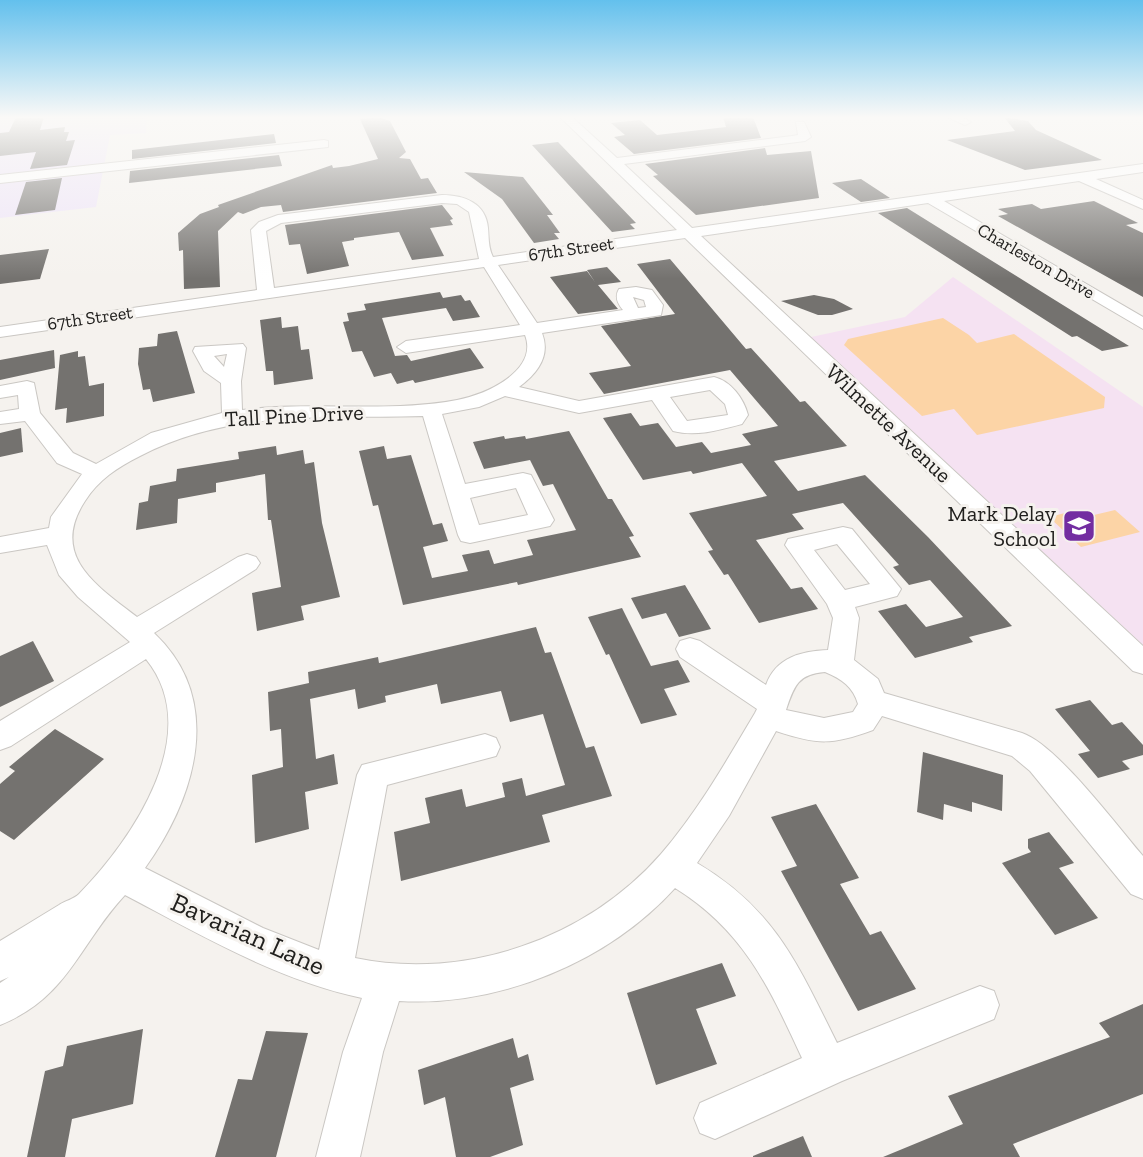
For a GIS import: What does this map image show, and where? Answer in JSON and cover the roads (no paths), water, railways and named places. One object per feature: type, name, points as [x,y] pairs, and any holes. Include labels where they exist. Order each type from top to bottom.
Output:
[{"type":"street","points":[[0,179],[74,171]]},
{"type":"street","name":"Wilmette Avenue","points":[[623,171],[1143,663]]},
{"type":"street","name":"67th Street","points":[[0,332],[488,260],[1120,171]]},
{"type":"street","points":[[1081,176],[1143,205]]},
{"type":"street","name":"Charleston Drive","points":[[930,198],[1143,324]]},
{"type":"street","name":"Tall Pine Drive","points":[[58,535],[70,504],[96,473],[154,438],[201,422],[232,416],[431,410],[468,404],[504,390],[519,379],[536,357],[538,348],[531,330],[482,249],[481,224],[470,205],[461,200],[442,199],[278,219],[264,225],[258,230],[266,292]]},
{"type":"street","points":[[406,347],[634,314]]},
{"type":"street","points":[[231,381],[232,416]]},
{"type":"street","points":[[0,392],[27,387],[30,414],[65,458],[96,473]]},
{"type":"street","points":[[504,390],[579,407],[658,393]]},
{"type":"street","points":[[431,410],[456,493]]},
{"type":"street","points":[[0,418],[30,414]]},
{"type":"street","points":[[0,545],[58,535],[58,551],[64,567],[77,583],[164,661],[173,676],[180,701],[182,729],[179,759],[166,800],[120,874],[91,905],[48,970],[0,1006]]},
{"type":"street","points":[[0,736],[247,563]]},
{"type":"street","points":[[690,649],[770,710],[816,729],[832,730],[862,721],[870,713],[875,702],[872,691],[862,679],[840,664],[846,618],[839,601]]},
{"type":"street","name":"Bavarian Lane","points":[[120,874],[258,944],[296,961],[333,972],[412,983],[501,972],[542,958],[602,928],[629,909],[672,867],[718,804],[770,710],[786,672],[812,661],[840,664]]},
{"type":"street","points":[[875,702],[1022,746],[1041,761],[1143,882]]},
{"type":"street","points":[[333,972],[373,775],[485,747]]},
{"type":"street","points":[[672,867],[732,908],[754,934],[771,957],[828,1067]]},
{"type":"street","points":[[0,962],[91,905]]},
{"type":"street","points":[[338,1157],[363,1052],[387,981]]},
{"type":"street","points":[[715,1118],[828,1067],[980,1005]]},
{"type":"place","name":"Mark Delay School","points":[[1079,526]]}]
